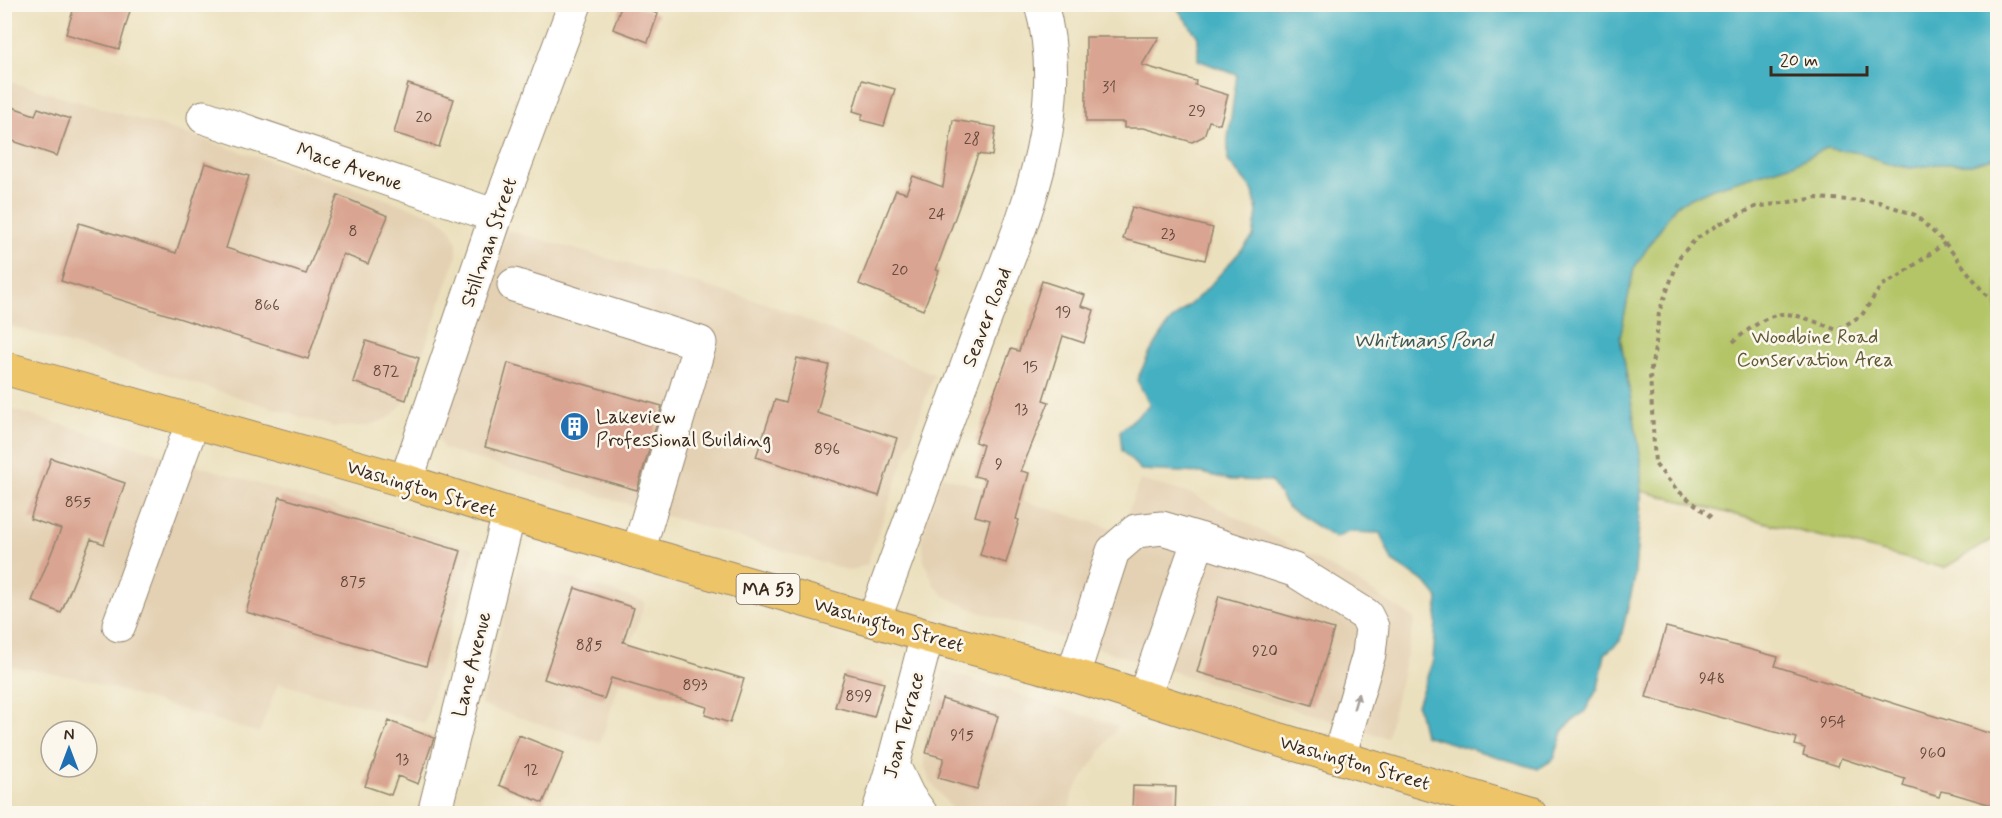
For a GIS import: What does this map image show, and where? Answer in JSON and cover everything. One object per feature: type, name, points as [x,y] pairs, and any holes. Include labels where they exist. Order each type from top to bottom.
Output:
[{"type":"main road","name":"Washington Street","points":[[4,368],[406,482],[927,636],[1073,675],[1530,813]]},
{"type":"street","name":"Stillman Street","points":[[406,482],[496,216],[575,4]]},
{"type":"street","name":"Seaver Road","points":[[874,620],[1036,179],[1049,124],[1052,73],[1047,27],[1041,4]]},
{"type":"street","name":"Mace Avenue","points":[[204,117],[496,216]]},
{"type":"street","points":[[514,285],[700,343],[638,552]]},
{"type":"street","points":[[119,625],[193,421]]},
{"type":"street","name":"Lane Avenue","points":[[434,813],[509,514]]},
{"type":"street","points":[[1073,675],[1113,550],[1136,531],[1162,528],[1199,539],[1294,570],[1366,615],[1372,627],[1369,654],[1340,757]]},
{"type":"street","points":[[1144,697],[1199,539]]},
{"type":"street","name":"Joan Terrace","points":[[878,813],[927,636]]},
{"type":"street","points":[[893,765],[908,796],[921,813]]},
{"type":"path","points":[[1711,517],[1676,489],[1655,464],[1650,374],[1659,312],[1680,256],[1696,239],[1721,223],[1755,207],[1817,198],[1879,202],[1915,215],[1945,243],[1985,294],[1998,302]]},
{"type":"path","points":[[1733,342],[1749,328],[1769,317],[1783,314],[1810,320],[1837,330],[1862,315],[1881,286],[1898,277],[1945,243]]},
{"type":"shaded area","points":[[4,80],[175,130],[437,216],[451,229],[457,242],[457,256],[406,400],[389,418],[368,426],[334,427],[5,324]]},
{"type":"shaded area","points":[[507,230],[765,303],[934,374],[867,565],[850,571],[444,449],[438,438],[440,430]]},
{"type":"shaded area","points":[[4,407],[474,549],[425,723],[278,683],[259,733],[79,678],[5,665]]},
{"type":"shaded area","points":[[942,476],[1121,531],[1140,480],[1192,494],[1349,577],[1415,619],[1387,738],[977,611],[946,597],[934,585],[924,561],[922,535]]},
{"type":"shaded area","points":[[519,563],[645,602],[600,743],[481,705]]},
{"type":"shaded area","points":[[944,671],[1118,726],[1072,794],[1069,813],[955,813],[929,780],[924,762],[924,740]]},
{"type":"green space","name":"Woodbine Road Conservation Area","points":[[1826,148],[1861,153],[1885,163],[1910,168],[1938,164],[1971,164],[1997,157],[1998,527],[1995,538],[1944,568],[1641,491],[1641,459],[1620,337],[1634,268],[1676,205],[1713,188],[1796,163]]},
{"type":"water","name":"Whitmans Pond","points":[[1171,5],[1997,5],[1997,157],[1971,164],[1938,164],[1910,168],[1885,163],[1861,153],[1826,148],[1796,163],[1713,188],[1676,205],[1634,268],[1620,337],[1641,459],[1641,503],[1634,582],[1620,641],[1605,654],[1598,688],[1585,711],[1564,729],[1554,759],[1538,769],[1424,735],[1417,705],[1433,660],[1438,598],[1425,582],[1392,561],[1380,533],[1349,532],[1335,538],[1288,508],[1271,481],[1231,480],[1202,473],[1141,470],[1122,451],[1120,431],[1150,405],[1137,380],[1149,354],[1169,323],[1206,290],[1253,237],[1257,212],[1253,191],[1228,161],[1228,138],[1237,75],[1198,60],[1198,37],[1177,8]]},
{"type":"building","points":[[75,4],[132,4],[119,49],[66,34]]},
{"type":"building","points":[[622,4],[632,4],[658,14],[648,42],[613,29]]},
{"type":"building","points":[[1086,37],[1159,37],[1142,65],[1196,81],[1195,85],[1228,95],[1220,124],[1209,121],[1204,136],[1192,142],[1144,128],[1124,128],[1124,122],[1086,122]]},
{"type":"building","points":[[862,80],[895,89],[884,126],[861,120],[863,114],[853,111]]},
{"type":"building","points":[[408,84],[454,99],[439,147],[394,133]]},
{"type":"building","points":[[4,104],[35,115],[38,108],[70,119],[57,156],[4,138]]},
{"type":"building","points":[[953,120],[996,127],[992,156],[978,154],[936,270],[939,271],[923,310],[859,284],[896,190],[906,193],[913,176],[943,187]]},
{"type":"building","points":[[205,163],[249,176],[226,248],[306,274],[338,195],[388,216],[368,264],[343,254],[308,359],[61,281],[79,223],[176,253]]},
{"type":"building","points":[[1132,207],[1213,228],[1205,260],[1123,239]]},
{"type":"building","points":[[1042,281],[1085,295],[1081,306],[1094,310],[1084,343],[1063,336],[1043,400],[1049,402],[1021,471],[1029,473],[1016,519],[1019,520],[1006,563],[980,555],[990,520],[975,516],[986,479],[974,476],[983,445],[975,442],[1011,349],[1019,351]]},
{"type":"building","points":[[366,341],[419,358],[406,400],[353,382]]},
{"type":"building","points":[[797,358],[829,365],[817,413],[897,438],[879,496],[756,457],[775,400],[786,403]]},
{"type":"building","name":"Lakeview Professional Building","points":[[508,363],[662,406],[637,490],[485,447]]},
{"type":"building","points":[[51,458],[125,483],[104,544],[91,539],[61,613],[32,601],[61,529],[30,519]]},
{"type":"building","points":[[280,497],[461,551],[426,666],[246,612]]},
{"type":"building","points":[[575,588],[634,608],[623,642],[744,679],[730,723],[705,715],[707,707],[611,678],[604,699],[544,679]]},
{"type":"building","points":[[1219,596],[1334,629],[1312,705],[1197,672]]},
{"type":"building","points":[[1666,627],[1778,657],[1775,666],[1998,736],[1998,807],[1951,793],[1941,791],[1939,797],[1903,786],[1905,779],[1841,758],[1838,766],[1803,755],[1805,748],[1795,745],[1797,738],[1646,697]]},
{"type":"building","points":[[845,673],[884,683],[874,717],[835,707]]},
{"type":"building","points":[[942,699],[998,716],[977,789],[938,778],[944,758],[926,753]]},
{"type":"building","points":[[389,721],[434,738],[418,784],[398,776],[391,795],[365,786]]},
{"type":"building","points":[[519,735],[564,753],[543,803],[499,785]]},
{"type":"building","points":[[1133,786],[1176,787],[1175,813],[1132,813]]},
{"type":"place","name":"Lakeview Professional Building","points":[[575,427]]}]
